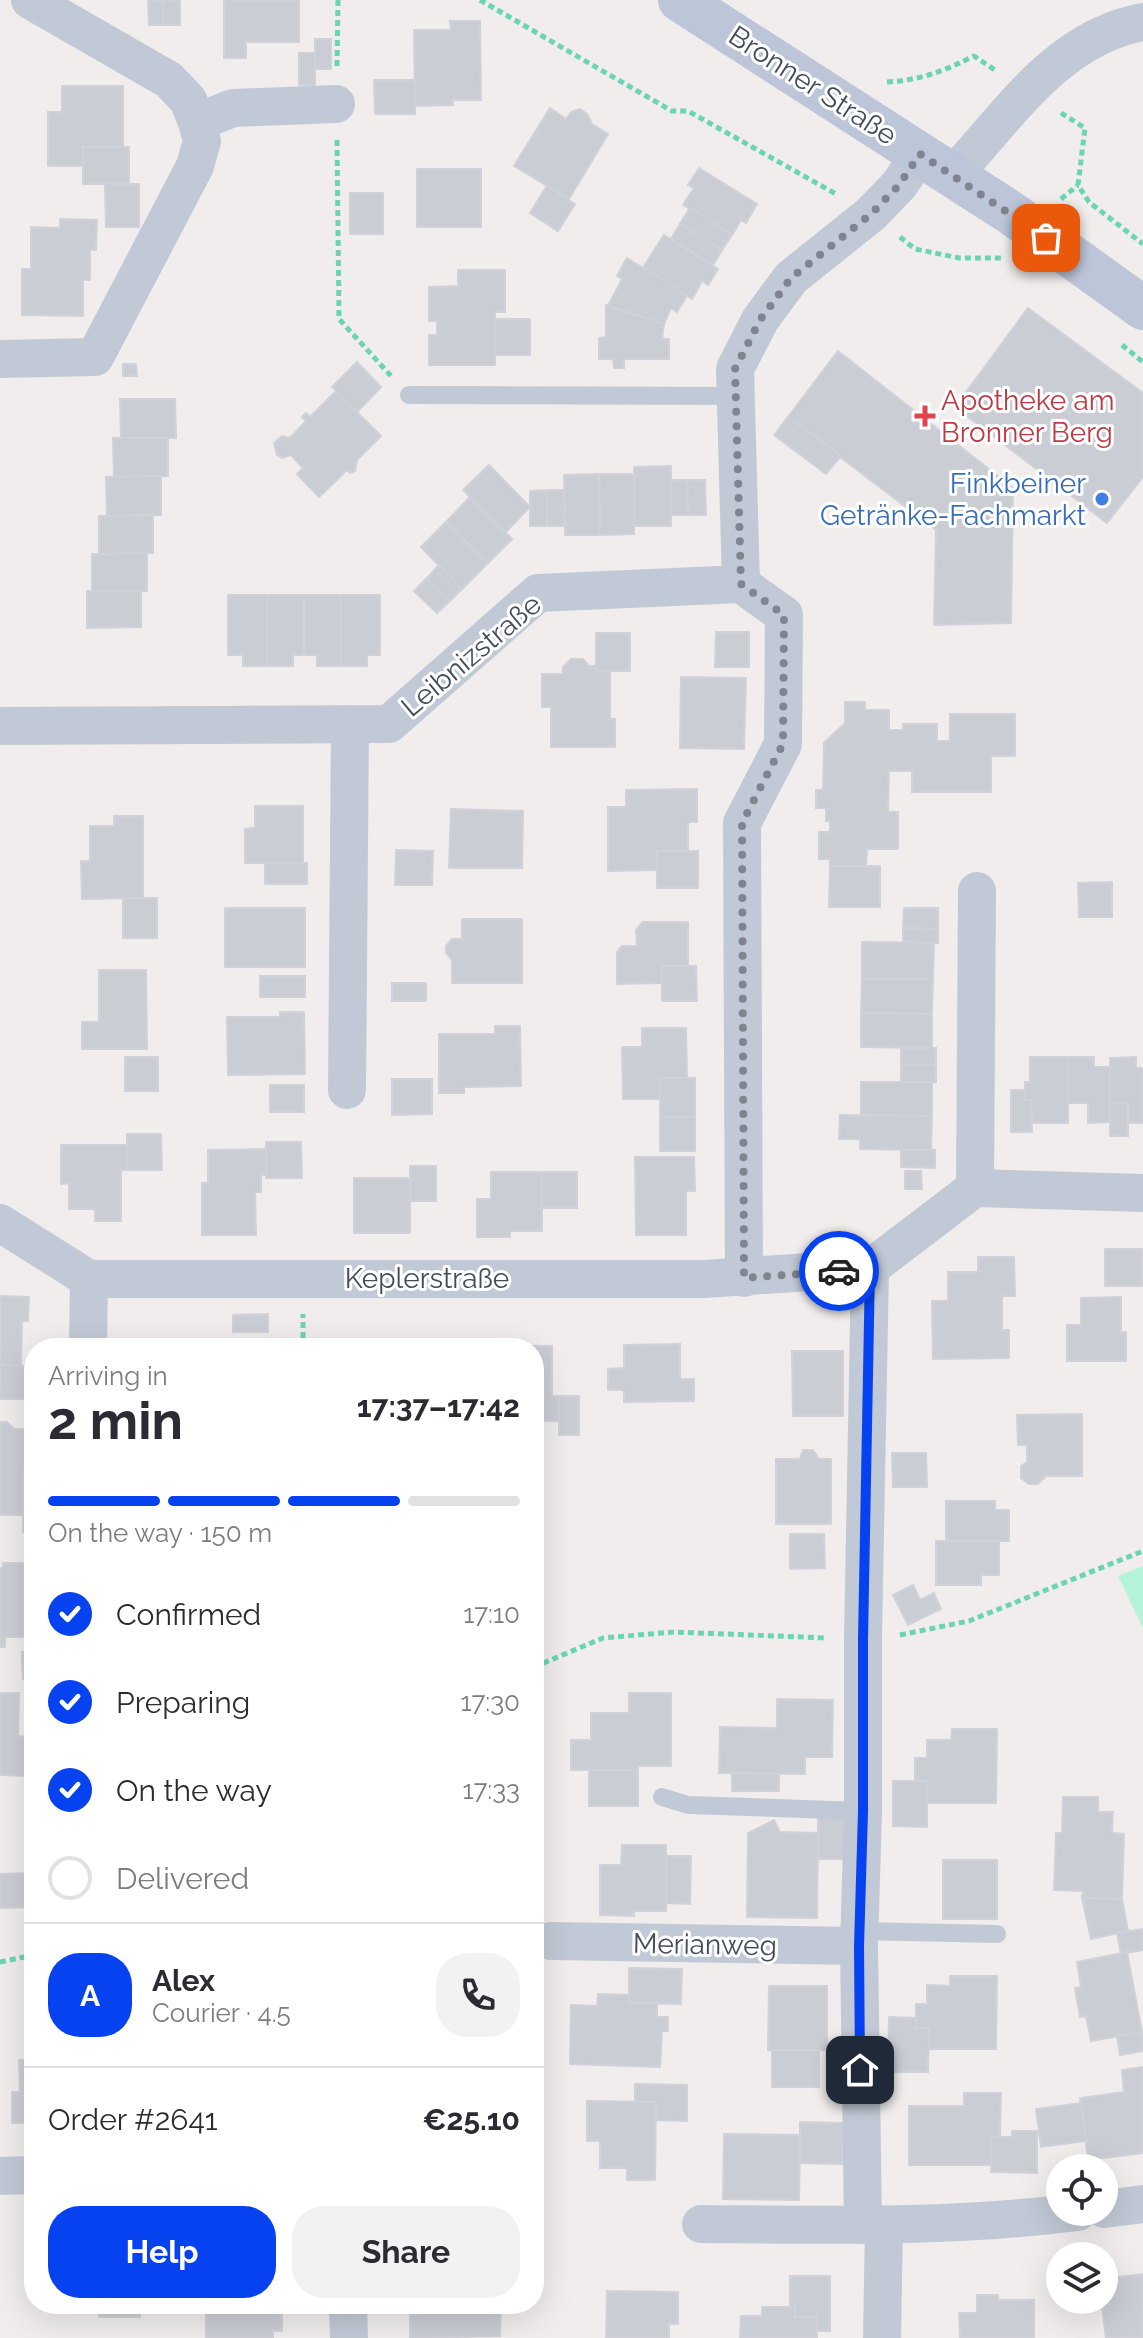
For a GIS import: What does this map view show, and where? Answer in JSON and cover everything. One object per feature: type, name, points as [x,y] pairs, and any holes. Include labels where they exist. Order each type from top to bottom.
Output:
[{"type":"street","points":[[0,359],[95,357],[195,166],[202,141],[188,100],[169,80],[30,0]]},
{"type":"street","name":"Bronner Straße","points":[[680,0],[937,164],[1030,226],[1143,308]]},
{"type":"street","points":[[744,1278],[742,823],[783,744],[784,615],[741,584],[735,369],[760,320],[791,278],[871,214],[899,185],[937,164],[1028,92],[1065,55],[1111,30],[1143,22]]},
{"type":"street","points":[[197,122],[233,108],[336,104]]},
{"type":"street","name":"Leibnizstraße","points":[[0,726],[389,724],[538,593],[741,584]]},
{"type":"street","points":[[347,1090],[350,725]]},
{"type":"street","points":[[975,1188],[977,891]]},
{"type":"street","points":[[882,2338],[873,2226],[859,1938],[870,1268],[975,1188],[1143,1193]]},
{"type":"street","points":[[0,1223],[89,1279],[88,1338]]},
{"type":"street","name":"Keplerstraße","points":[[89,1279],[744,1278],[870,1268]]},
{"type":"street","name":"Merianweg","points":[[551,1941],[859,1938]]},
{"type":"street","points":[[0,2176],[24,2175]]},
{"type":"street","points":[[1118,2207],[1143,2204]]},
{"type":"street","points":[[701,2224],[873,2226],[1046,2216]]},
{"type":"street","points":[[348,2314],[349,2338]]},
{"type":"lane","points":[[409,395],[735,396]]},
{"type":"lane","points":[[662,1797],[688,1805],[863,1811]]},
{"type":"lane","points":[[859,1938],[997,1934]]},
{"type":"path","points":[[338,0],[339,319],[409,395]]},
{"type":"path","points":[[480,0],[672,111],[688,111],[871,214],[915,249],[959,258],[1005,258]]},
{"type":"path","points":[[1118,343],[1143,362]]},
{"type":"path","points":[[544,1663],[603,1638],[674,1632],[863,1639],[892,1637],[969,1621],[1143,1551]]},
{"type":"path","points":[[0,1962],[24,1957]]},
{"type":"green space","points":[[1143,1566],[1143,1628],[1118,1576]]},
{"type":"building","points":[[148,0],[163,0],[163,25],[149,25]]},
{"type":"building","points":[[163,0],[180,0],[180,25],[163,25]]},
{"type":"building","points":[[224,0],[299,0],[299,42],[246,42],[246,58],[224,58]]},
{"type":"building","points":[[450,21],[480,21],[481,100],[453,100],[453,105],[415,106],[414,30],[451,30]]},
{"type":"building","points":[[315,39],[331,39],[331,69],[315,69]]},
{"type":"building","points":[[299,53],[315,53],[315,85],[299,85]]},
{"type":"building","points":[[374,80],[415,80],[415,114],[375,114]]},
{"type":"building","points":[[62,86],[123,86],[123,147],[83,147],[83,166],[48,166],[48,112],[62,112]]},
{"type":"building","points":[[550,108],[566,119],[571,112],[580,109],[592,124],[608,134],[569,199],[514,166]]},
{"type":"building","points":[[83,147],[129,147],[129,184],[83,184]]},
{"type":"building","points":[[699,168],[757,204],[746,223],[741,220],[732,235],[683,205],[694,188],[688,185]]},
{"type":"building","points":[[417,169],[481,169],[481,227],[417,227]]},
{"type":"building","points":[[105,184],[139,184],[139,227],[106,227]]},
{"type":"building","points":[[547,186],[575,204],[558,231],[530,213]]},
{"type":"building","points":[[350,193],[383,193],[383,234],[350,234]]},
{"type":"building","points":[[690,208],[732,235],[722,250],[680,224]]},
{"type":"building","points":[[60,219],[97,220],[96,250],[90,250],[90,280],[83,280],[83,316],[22,315],[22,269],[31,269],[31,227],[60,228]]},
{"type":"building","points":[[680,224],[722,250],[713,265],[671,239]]},
{"type":"building","points":[[664,235],[718,269],[708,285],[702,281],[692,299],[643,268]]},
{"type":"building","points":[[627,258],[687,295],[677,312],[671,308],[664,324],[608,306],[622,279],[617,276]]},
{"type":"building","points":[[458,270],[505,270],[505,312],[495,312],[495,365],[429,365],[429,335],[437,335],[437,321],[429,321],[429,287],[458,286]]},
{"type":"building","points":[[606,305],[664,324],[662,339],[669,339],[669,359],[624,359],[624,368],[614,368],[613,359],[599,359],[599,338],[606,337]]},
{"type":"building","points":[[1028,308],[1143,393],[1143,477],[1107,523],[955,407]]},
{"type":"building","points":[[495,319],[530,319],[530,355],[495,355]]},
{"type":"building","points":[[838,351],[1013,488],[1011,623],[934,625],[936,530],[788,417]]},
{"type":"building","points":[[357,362],[381,387],[357,412],[332,387]]},
{"type":"building","points":[[123,364],[136,364],[137,376],[123,376]]},
{"type":"building","points":[[336,391],[381,436],[357,460],[355,471],[350,473],[347,470],[319,497],[297,474],[303,468],[291,455],[282,458],[277,455],[274,443],[282,436],[290,438],[306,421],[302,417],[306,413],[310,417]]},
{"type":"building","points":[[120,399],[175,399],[176,438],[121,438]]},
{"type":"building","points":[[788,417],[841,456],[826,474],[774,435]]},
{"type":"building","points":[[113,438],[168,438],[168,476],[114,477]]},
{"type":"building","points":[[489,465],[530,507],[505,533],[463,490]]},
{"type":"building","points":[[671,466],[671,526],[634,526],[634,467]]},
{"type":"building","points":[[599,474],[634,474],[634,534],[600,535]]},
{"type":"building","points":[[599,474],[600,535],[565,535],[564,475]]},
{"type":"building","points":[[161,476],[161,515],[107,516],[106,477]]},
{"type":"building","points":[[671,480],[687,480],[688,515],[671,515]]},
{"type":"building","points":[[687,480],[705,480],[706,515],[688,515]]},
{"type":"building","points":[[547,490],[564,490],[565,526],[547,526]]},
{"type":"building","points":[[547,490],[547,526],[530,526],[530,491]]},
{"type":"building","points":[[470,497],[512,539],[488,563],[446,522]]},
{"type":"building","points":[[153,515],[153,553],[99,554],[99,516]]},
{"type":"building","points":[[446,522],[488,563],[462,589],[421,547]]},
{"type":"building","points":[[147,553],[147,591],[92,591],[92,554]]},
{"type":"building","points":[[439,565],[462,589],[450,601],[427,578]]},
{"type":"building","points":[[427,578],[450,601],[437,613],[414,591]]},
{"type":"building","points":[[87,591],[141,591],[141,627],[87,628]]},
{"type":"building","points":[[228,595],[267,595],[267,666],[243,666],[243,655],[228,655]]},
{"type":"building","points":[[267,595],[304,595],[304,655],[293,655],[293,666],[267,666]]},
{"type":"building","points":[[304,595],[341,595],[341,666],[317,666],[317,655],[304,655]]},
{"type":"building","points":[[341,595],[380,595],[380,655],[367,655],[367,666],[341,666]]},
{"type":"building","points":[[716,632],[749,632],[749,667],[715,667]]},
{"type":"building","points":[[596,633],[630,633],[630,671],[596,671]]},
{"type":"building","points":[[571,659],[583,659],[589,666],[596,666],[596,671],[610,671],[610,719],[615,719],[615,747],[551,747],[551,707],[542,707],[542,674],[563,674],[563,667]]},
{"type":"building","points":[[681,677],[746,678],[744,749],[680,748]]},
{"type":"building","points":[[845,702],[865,702],[865,710],[889,710],[889,730],[903,730],[903,724],[937,724],[937,741],[950,741],[950,714],[1015,714],[1015,756],[991,756],[991,792],[912,792],[912,771],[889,771],[888,812],[898,812],[898,849],[867,849],[866,866],[830,866],[830,859],[819,859],[819,832],[830,832],[830,821],[826,821],[826,808],[816,808],[816,790],[823,790],[824,743],[845,723]]},
{"type":"building","points":[[697,789],[697,822],[688,822],[688,851],[657,851],[657,870],[608,871],[608,807],[626,807],[626,790]]},
{"type":"building","points":[[255,806],[303,806],[303,863],[245,863],[245,829],[255,828]]},
{"type":"building","points":[[451,809],[523,811],[522,868],[449,868]]},
{"type":"building","points":[[114,816],[143,816],[143,898],[82,899],[81,861],[90,861],[90,826],[114,826]]},
{"type":"building","points":[[396,850],[433,851],[432,885],[395,885]]},
{"type":"building","points":[[657,851],[698,851],[698,888],[657,888]]},
{"type":"building","points":[[265,863],[307,863],[307,884],[265,884]]},
{"type":"building","points":[[830,866],[880,866],[880,907],[829,907]]},
{"type":"building","points":[[1112,882],[1112,917],[1079,917],[1078,883]]},
{"type":"building","points":[[123,898],[157,898],[157,938],[123,938]]},
{"type":"building","points":[[225,908],[305,908],[305,967],[225,967]]},
{"type":"building","points":[[904,908],[938,908],[938,929],[903,928]]},
{"type":"building","points":[[462,919],[522,919],[522,983],[452,983],[452,960],[446,953],[446,946],[452,939],[462,939]]},
{"type":"building","points":[[643,922],[688,922],[688,966],[662,966],[662,983],[617,984],[617,952],[622,946],[637,946],[636,930]]},
{"type":"building","points":[[903,928],[938,929],[938,943],[903,942]]},
{"type":"building","points":[[862,942],[934,943],[933,979],[862,979]]},
{"type":"building","points":[[662,966],[696,966],[697,1001],[662,1001]]},
{"type":"building","points":[[99,970],[146,970],[147,1049],[82,1049],[82,1022],[99,1022]]},
{"type":"building","points":[[260,976],[305,976],[305,997],[260,997]]},
{"type":"building","points":[[862,979],[933,979],[932,1014],[861,1013]]},
{"type":"building","points":[[392,983],[426,983],[426,1001],[392,1001]]},
{"type":"building","points":[[280,1012],[304,1012],[305,1074],[228,1075],[227,1017],[280,1017]]},
{"type":"building","points":[[861,1013],[932,1014],[932,1048],[861,1047]]},
{"type":"building","points":[[495,1026],[520,1026],[521,1086],[464,1087],[464,1093],[439,1093],[439,1034],[495,1034]]},
{"type":"building","points":[[642,1028],[686,1028],[687,1078],[660,1078],[660,1099],[623,1099],[622,1047],[642,1047]]},
{"type":"building","points":[[901,1048],[936,1048],[936,1065],[901,1065]]},
{"type":"building","points":[[125,1057],[158,1057],[158,1091],[125,1091]]},
{"type":"building","points":[[1030,1057],[1068,1057],[1068,1123],[1032,1123],[1031,1100],[1025,1100],[1025,1082],[1030,1082]]},
{"type":"building","points":[[1068,1057],[1094,1057],[1094,1067],[1110,1067],[1110,1122],[1088,1123],[1088,1103],[1068,1103]]},
{"type":"building","points":[[1136,1057],[1136,1068],[1143,1068],[1143,1123],[1128,1123],[1128,1103],[1110,1103],[1110,1058]]},
{"type":"building","points":[[901,1065],[936,1065],[936,1082],[901,1082]]},
{"type":"building","points":[[660,1078],[695,1078],[695,1117],[660,1117]]},
{"type":"building","points":[[392,1079],[432,1079],[432,1114],[392,1115]]},
{"type":"building","points":[[861,1082],[932,1082],[932,1116],[861,1115]]},
{"type":"building","points":[[270,1085],[304,1085],[304,1112],[270,1112]]},
{"type":"building","points":[[1011,1090],[1025,1090],[1025,1100],[1031,1100],[1032,1132],[1011,1132]]},
{"type":"building","points":[[1110,1103],[1128,1103],[1128,1136],[1110,1136]]},
{"type":"building","points":[[840,1115],[932,1116],[931,1150],[860,1149],[860,1139],[839,1139]]},
{"type":"building","points":[[660,1117],[695,1117],[695,1151],[660,1151]]},
{"type":"building","points":[[127,1134],[161,1134],[162,1170],[127,1170]]},
{"type":"building","points":[[266,1142],[301,1142],[302,1178],[266,1178]]},
{"type":"building","points":[[61,1145],[127,1145],[127,1170],[121,1170],[121,1221],[95,1221],[95,1209],[69,1209],[69,1183],[61,1184]]},
{"type":"building","points":[[266,1149],[266,1175],[261,1175],[261,1192],[255,1192],[256,1235],[202,1235],[202,1183],[208,1183],[208,1150]]},
{"type":"building","points":[[901,1150],[935,1150],[935,1168],[901,1167]]},
{"type":"building","points":[[635,1157],[694,1157],[695,1191],[686,1191],[686,1235],[636,1235]]},
{"type":"building","points":[[410,1166],[436,1166],[436,1201],[410,1201]]},
{"type":"building","points":[[905,1171],[921,1171],[922,1189],[905,1189]]},
{"type":"building","points":[[491,1172],[542,1172],[542,1231],[510,1231],[510,1237],[477,1237],[477,1199],[491,1199]]},
{"type":"building","points":[[542,1172],[577,1172],[577,1208],[542,1208]]},
{"type":"building","points":[[354,1178],[410,1178],[410,1233],[354,1233]]},
{"type":"building","points":[[1105,1249],[1142,1249],[1142,1286],[1105,1286]]},
{"type":"building","points":[[978,1257],[1014,1257],[1015,1296],[1002,1296],[1002,1330],[1009,1330],[1009,1358],[933,1359],[932,1301],[948,1301],[948,1272],[978,1272]]},
{"type":"building","points":[[0,1296],[29,1297],[28,1321],[22,1321],[21,1366],[0,1365]]},
{"type":"building","points":[[1121,1297],[1121,1332],[1126,1332],[1126,1361],[1067,1361],[1067,1325],[1081,1325],[1081,1298]]},
{"type":"building","points":[[268,1314],[268,1332],[233,1332],[233,1315]]},
{"type":"building","points":[[680,1344],[680,1379],[694,1379],[694,1401],[624,1402],[624,1390],[608,1390],[608,1369],[624,1368],[624,1345]]},
{"type":"building","points":[[544,1346],[552,1346],[552,1396],[559,1396],[559,1421],[544,1421]]},
{"type":"building","points":[[792,1351],[843,1351],[843,1416],[793,1416]]},
{"type":"building","points":[[0,1365],[24,1366],[24,1399],[0,1399]]},
{"type":"building","points":[[559,1396],[579,1396],[579,1435],[559,1435]]},
{"type":"building","points":[[1082,1414],[1082,1476],[1046,1476],[1038,1484],[1029,1484],[1021,1478],[1021,1466],[1027,1462],[1027,1445],[1018,1445],[1017,1415]]},
{"type":"building","points":[[0,1422],[7,1422],[14,1429],[24,1429],[23,1515],[0,1515]]},
{"type":"building","points":[[803,1450],[813,1450],[819,1459],[831,1459],[831,1524],[776,1524],[776,1459],[800,1459]]},
{"type":"building","points":[[892,1453],[926,1453],[927,1487],[893,1487]]},
{"type":"building","points":[[23,1487],[24,1487],[24,1532]]},
{"type":"building","points":[[946,1501],[995,1501],[995,1510],[1009,1510],[1009,1541],[946,1541]]},
{"type":"building","points":[[790,1534],[824,1534],[825,1568],[790,1569]]},
{"type":"building","points":[[936,1541],[999,1541],[999,1575],[981,1575],[981,1585],[936,1585]]},
{"type":"building","points":[[3,1563],[24,1563],[24,1637],[5,1637],[5,1647],[0,1647],[0,1568],[3,1568]]},
{"type":"building","points":[[913,1585],[920,1600],[934,1593],[941,1609],[908,1625],[893,1595]]},
{"type":"building","points":[[0,1693],[19,1693],[18,1736],[24,1737],[24,1776],[0,1775]]},
{"type":"building","points":[[629,1693],[671,1693],[671,1766],[638,1766],[638,1770],[571,1770],[571,1740],[591,1740],[591,1713],[629,1713]]},
{"type":"building","points":[[777,1699],[833,1700],[832,1757],[805,1757],[805,1774],[719,1773],[720,1727],[777,1728]]},
{"type":"building","points":[[952,1729],[997,1729],[996,1803],[927,1803],[927,1781],[915,1781],[915,1758],[927,1758],[927,1740],[951,1740]]},
{"type":"building","points":[[589,1770],[638,1770],[638,1806],[589,1806]]},
{"type":"building","points":[[732,1773],[779,1774],[779,1791],[732,1791]]},
{"type":"building","points":[[893,1781],[927,1781],[927,1827],[893,1826]]},
{"type":"building","points":[[1063,1797],[1098,1797],[1098,1812],[1113,1812],[1112,1833],[1124,1834],[1122,1899],[1082,1898],[1083,1891],[1054,1890],[1056,1833],[1062,1833]]},
{"type":"building","points":[[818,1812],[850,1812],[850,1859],[818,1859]]},
{"type":"building","points":[[774,1820],[780,1832],[818,1833],[817,1918],[747,1917],[748,1833]]},
{"type":"building","points":[[622,1845],[666,1845],[666,1911],[634,1911],[634,1916],[600,1915],[600,1865],[621,1865]]},
{"type":"building","points":[[666,1856],[691,1856],[690,1904],[666,1903]]},
{"type":"building","points":[[943,1860],[997,1860],[997,1919],[943,1919]]},
{"type":"building","points":[[24,1873],[24,1907],[0,1908],[0,1874]]},
{"type":"building","points":[[1082,1898],[1122,1899],[1128,1931],[1091,1939]]},
{"type":"building","points":[[1143,1929],[1143,1950],[1121,1954],[1117,1933]]},
{"type":"building","points":[[1127,1952],[1142,2032],[1091,2041],[1086,2016],[1080,2017],[1075,1988],[1081,1987],[1077,1962]]},
{"type":"building","points":[[629,1968],[682,1969],[681,2004],[629,2003]]},
{"type":"building","points":[[950,1976],[997,1976],[996,2049],[928,2049],[929,2028],[916,2028],[916,2004],[927,2004],[927,1985],[950,1986]]},
{"type":"building","points":[[769,1986],[827,1986],[827,2050],[768,2050]]},
{"type":"building","points":[[598,1994],[629,1995],[629,2003],[657,2003],[657,2017],[668,2017],[668,2031],[662,2031],[660,2067],[570,2064],[571,2005],[597,2006]]},
{"type":"building","points":[[889,2017],[916,2018],[916,2028],[929,2028],[928,2072],[888,2072]]},
{"type":"building","points":[[1142,2032],[1143,2051],[1120,2055],[1117,2036]]},
{"type":"building","points":[[772,2050],[819,2050],[819,2087],[772,2087]]},
{"type":"building","points":[[19,2060],[24,2060],[24,2123],[12,2123],[12,2092],[20,2092]]},
{"type":"building","points":[[1143,2067],[1143,2153],[1118,2156],[1087,2154],[1080,2098],[1124,2092],[1122,2070]]},
{"type":"building","points":[[635,2084],[687,2085],[687,2121],[656,2120],[656,2102],[635,2102]]},
{"type":"building","points":[[964,2093],[1001,2093],[1000,2137],[991,2137],[991,2165],[909,2165],[909,2106],[964,2106]]},
{"type":"building","points":[[587,2101],[656,2102],[655,2180],[627,2180],[627,2168],[600,2168],[600,2141],[587,2141]]},
{"type":"building","points":[[1081,2103],[1086,2141],[1041,2147],[1036,2109]]},
{"type":"building","points":[[800,2122],[843,2123],[842,2164],[800,2163]]},
{"type":"building","points":[[1012,2131],[1037,2131],[1037,2173],[991,2172],[991,2137],[1012,2137]]},
{"type":"building","points":[[724,2134],[800,2135],[799,2200],[723,2199]]},
{"type":"building","points":[[1143,2274],[1143,2338],[1106,2338],[1103,2314],[1118,2314],[1118,2277]]},
{"type":"building","points":[[790,2276],[830,2276],[830,2331],[817,2331],[817,2317],[795,2317],[795,2307],[790,2307]]},
{"type":"building","points":[[607,2291],[678,2292],[678,2324],[669,2324],[669,2338],[606,2338]]},
{"type":"building","points":[[977,2295],[998,2295],[998,2300],[1034,2300],[1034,2338],[960,2338],[959,2313],[977,2313]]},
{"type":"building","points":[[762,2307],[795,2307],[795,2317],[817,2317],[817,2338],[740,2338],[741,2316],[762,2316]]},
{"type":"building","points":[[99,2314],[140,2314],[140,2317],[99,2317]]},
{"type":"building","points":[[206,2314],[282,2314],[282,2331],[273,2331],[273,2338],[206,2338]]},
{"type":"building","points":[[410,2314],[501,2314],[500,2336],[410,2338]]},
{"type":"way so far","points":[[839,1271],[744,1278],[742,823],[783,744],[784,615],[741,584],[735,369],[760,320],[791,278],[871,214],[899,185],[920,154],[1046,238]]},
{"type":"place","name":"Apotheke am Bronner Berg","points":[[925,416]]},
{"type":"place","name":"Finkbeiner Getränke-Fachmarkt","points":[[1102,499]]},
{"type":"route","points":[[839,1271],[870,1268],[859,1946],[860,2070]]}]
